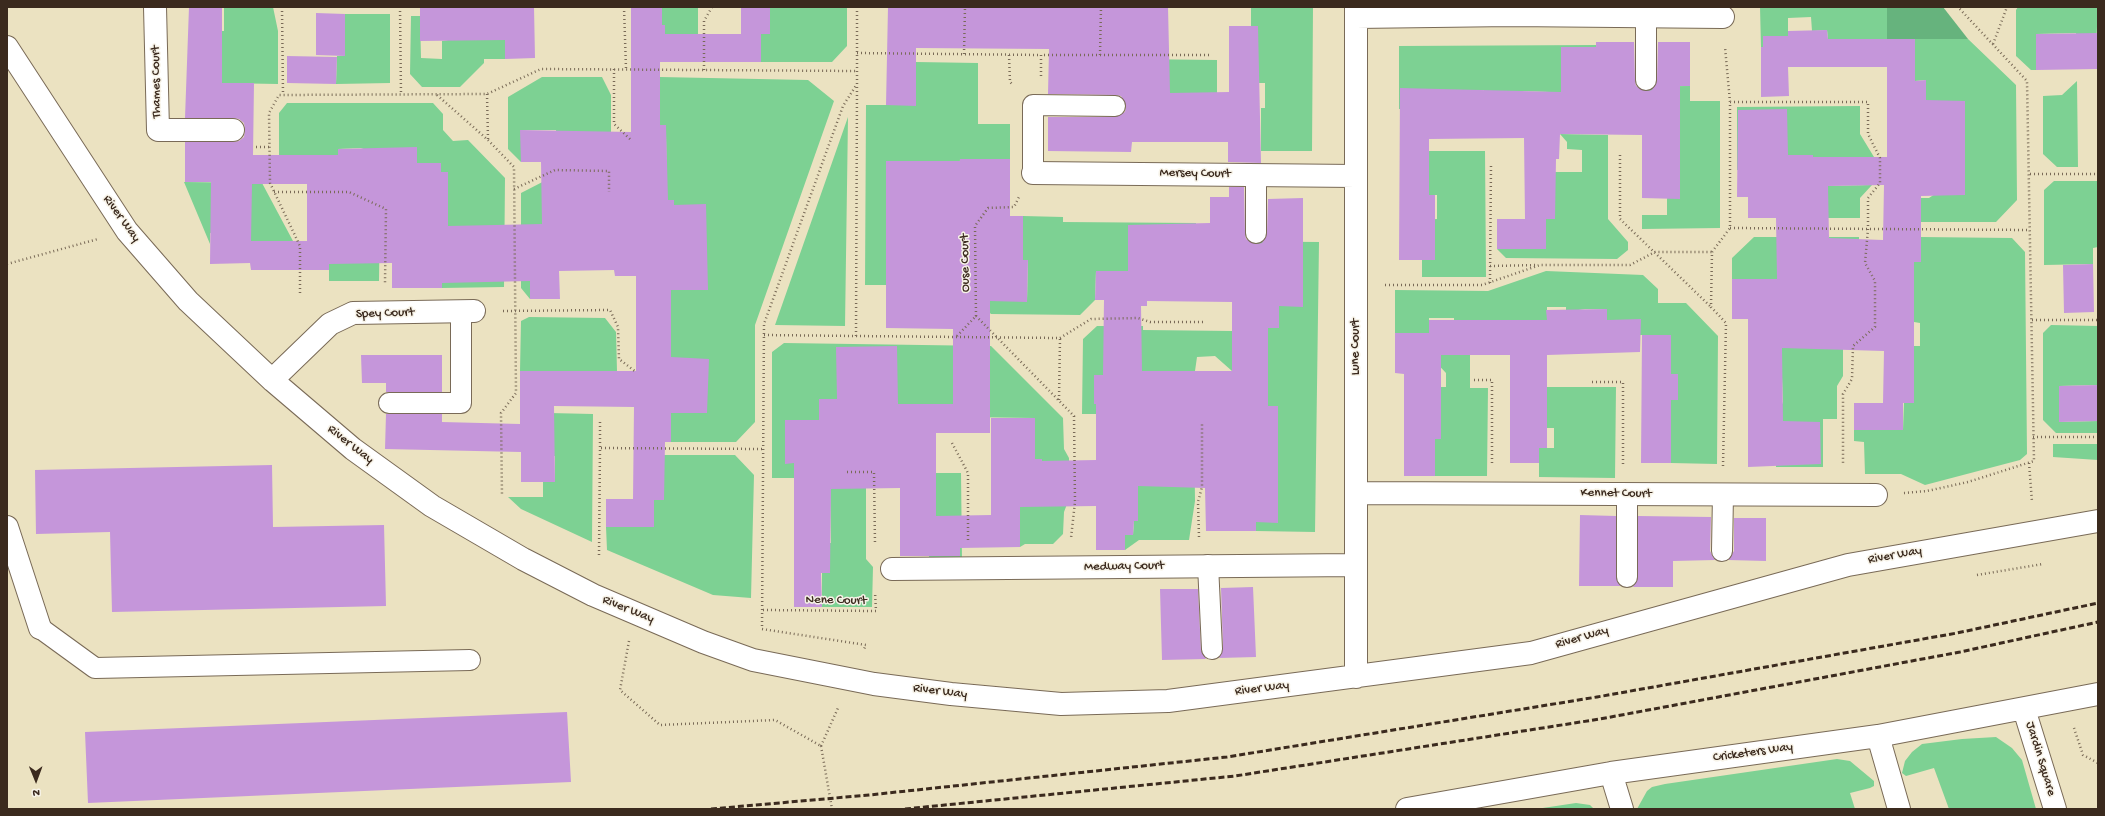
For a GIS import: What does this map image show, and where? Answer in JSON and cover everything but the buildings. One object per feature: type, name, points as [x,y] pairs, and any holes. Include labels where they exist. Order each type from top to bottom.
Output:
[{"type":"street","name":"Thames Court","points":[[155,7],[158,130],[232,130]]},
{"type":"street","points":[[1356,12],[1646,12],[1723,16]]},
{"type":"street","name":"Lune Court","points":[[1356,12],[1356,677]]},
{"type":"street","name":"River Way","points":[[7,47],[127,231],[188,301],[272,380],[352,448],[432,506],[522,559],[593,595],[634,611],[703,642],[753,660],[874,684],[1061,704],[1168,701],[1531,653],[1848,565],[2050,528],[2098,521]]},
{"type":"street","name":"Mersey Court","points":[[1033,172],[1356,176]]},
{"type":"street","name":"Spey Court","points":[[272,380],[330,324],[354,313],[468,311]]},
{"type":"street","name":"Kennet Court","points":[[1356,493],[1876,495]]},
{"type":"street","points":[[7,527],[40,628]]},
{"type":"street","name":"Medway Court","points":[[892,569],[1203,565],[1356,565]]},
{"type":"street","name":"Cricketers Way","points":[[1407,809],[1611,772],[1878,736],[2098,694]]},
{"type":"street","name":"Jardin Square","points":[[2024,709],[2055,809]]},
{"type":"street","points":[[1878,736],[1899,809]]},
{"type":"street","points":[[1611,772],[1622,809]]},
{"type":"lane","points":[[1646,12],[1646,80]]},
{"type":"lane","points":[[1033,172],[1033,105],[1115,106]]},
{"type":"lane","points":[[1256,175],[1256,232]]},
{"type":"lane","points":[[389,403],[462,402],[468,311]]},
{"type":"lane","points":[[1626,494],[1627,577]]},
{"type":"lane","points":[[1722,494],[1722,551]]},
{"type":"lane","points":[[1203,565],[1212,650]]},
{"type":"lane","points":[[40,628],[95,668],[470,660]]},
{"type":"path","points":[[282,7],[283,94]]},
{"type":"path","points":[[400,7],[401,94]]},
{"type":"path","points":[[624,7],[626,69]]},
{"type":"path","points":[[704,70],[704,21],[712,7]]},
{"type":"path","points":[[856,336],[857,7]]},
{"type":"path","points":[[964,54],[965,7]]},
{"type":"path","points":[[1100,55],[1101,7]]},
{"type":"path","points":[[1876,495],[1927,491],[1968,482],[2034,461],[2030,174],[2027,82],[1958,7]]},
{"type":"path","points":[[1992,44],[2007,7]]},
{"type":"path","points":[[1711,307],[1712,252],[1730,228],[1730,102],[1723,16]]},
{"type":"path","points":[[857,53],[1041,55],[1209,54]]},
{"type":"path","points":[[1041,55],[1041,106]]},
{"type":"path","points":[[300,293],[300,246],[270,183],[269,113],[279,95],[487,94],[541,68],[857,70]]},
{"type":"path","points":[[614,69],[614,124],[631,140]]},
{"type":"path","points":[[857,84],[843,106],[764,324],[762,629],[866,645]]},
{"type":"path","points":[[436,94],[488,140],[514,166],[516,393],[501,413],[502,496]]},
{"type":"path","points":[[487,94],[488,140]]},
{"type":"path","points":[[1730,102],[1868,102],[1868,134],[1880,158],[1880,183],[1868,198],[1868,229],[1865,262],[1875,282],[1875,327],[1853,346],[1852,379],[1843,394],[1843,495]]},
{"type":"path","points":[[1620,155],[1620,219],[1726,323],[1722,494]]},
{"type":"path","points":[[1490,283],[1491,164]]},
{"type":"path","points":[[514,189],[556,170],[609,171],[609,192]]},
{"type":"path","name":"Ouse Court","points":[[976,316],[975,226],[988,208],[1014,207],[1033,172]]},
{"type":"path","points":[[2030,174],[2098,174]]},
{"type":"path","points":[[274,192],[349,192],[386,209],[385,286]]},
{"type":"path","points":[[1730,228],[2030,230]]},
{"type":"path","points":[[7,264],[127,231]]},
{"type":"path","points":[[1490,266],[1630,265],[1655,252],[1712,252]]},
{"type":"path","points":[[1356,285],[1482,285],[1540,265]]},
{"type":"path","points":[[468,311],[610,310],[618,327],[619,359],[636,372]]},
{"type":"path","points":[[957,337],[976,316],[1074,416],[1075,502],[1071,534],[1071,567]]},
{"type":"path","points":[[764,335],[1060,338],[1091,319],[1138,318],[1150,322],[1203,322]]},
{"type":"path","points":[[2032,320],[2098,320]]},
{"type":"path","points":[[1058,400],[1060,338]]},
{"type":"path","points":[[1474,380],[1492,380],[1492,493]]},
{"type":"path","points":[[1592,382],[1622,382],[1626,494]]},
{"type":"path","points":[[599,554],[600,422]]},
{"type":"path","points":[[1202,424],[1202,487],[1198,502],[1203,565]]},
{"type":"path","points":[[2033,437],[2098,437]]},
{"type":"path","points":[[952,443],[968,473],[969,568]]},
{"type":"path","points":[[600,448],[763,449]]},
{"type":"path","points":[[2029,463],[2033,508]]},
{"type":"path","points":[[847,472],[874,472],[875,555],[892,569]]},
{"type":"path","name":"Nene Court","points":[[763,610],[876,611],[875,590]]},
{"type":"path","points":[[634,611],[620,690],[660,725],[775,720],[821,746]]},
{"type":"path","points":[[832,809],[821,746],[840,703]]},
{"type":"path","points":[[2072,723],[2083,755],[2098,763]]},
{"type":"green space","points":[[224,7],[273,7],[278,31],[278,84],[222,83],[210,31],[224,31]]},
{"type":"green space","points":[[662,7],[698,7],[698,62],[665,61],[665,25],[654,25],[654,9],[662,9]]},
{"type":"green space","points":[[770,7],[847,7],[847,46],[832,62],[761,62],[761,34],[770,34]]},
{"type":"green space","points":[[1251,7],[1313,7],[1312,151],[1261,151],[1261,108],[1265,108],[1265,83],[1252,83],[1258,67],[1258,26],[1251,26]]},
{"type":"green space","points":[[1760,7],[1887,7],[1887,39],[1828,39],[1827,30],[1812,31],[1811,17],[1788,18],[1788,47],[1783,36],[1763,36],[1763,47],[1761,47]]},
{"type":"green space","points":[[1887,7],[1943,7],[1968,39],[1887,39]]},
{"type":"green space","points":[[2018,7],[2098,7],[2096,46],[2077,46],[2076,33],[2036,34],[2036,70],[2031,70],[2016,56],[2016,10]]},
{"type":"green space","points":[[345,14],[390,14],[390,83],[336,84],[337,56],[345,56]]},
{"type":"green space","points":[[411,16],[420,16],[421,58],[442,59],[442,41],[505,31],[505,59],[484,59],[484,63],[460,87],[422,87],[410,74]]},
{"type":"green space","points":[[1915,39],[1968,39],[2016,85],[2017,200],[1996,222],[1915,222],[1915,198],[1929,198],[1935,194],[1909,162],[1926,80],[1915,81]]},
{"type":"green space","points":[[1596,45],[1596,87],[1690,86],[1690,101],[1720,101],[1720,228],[1642,229],[1642,215],[1667,215],[1667,199],[1679,134],[1550,105],[1549,92],[1524,91],[1484,103],[1484,90],[1467,90],[1422,109],[1399,109],[1399,46]]},
{"type":"green space","points":[[1132,59],[1217,60],[1217,114],[1193,93],[1172,93],[1172,120]]},
{"type":"green space","points":[[916,62],[978,63],[978,124],[1010,124],[1010,173],[1003,173],[1002,159],[960,159],[959,178],[886,161],[886,285],[865,285],[866,105],[916,105]]},
{"type":"green space","points":[[542,77],[602,77],[611,95],[611,132],[557,144],[556,130],[521,130],[521,162],[508,149],[508,97]]},
{"type":"green space","points":[[660,77],[808,80],[834,101],[755,325],[755,422],[736,442],[671,442],[671,416],[665,357],[671,356],[671,333],[659,332],[667,200],[666,135],[653,121],[660,121]]},
{"type":"green space","points":[[2077,81],[2078,167],[2057,167],[2043,154],[2043,96],[2062,95]]},
{"type":"green space","points":[[287,103],[433,103],[443,114],[443,130],[453,141],[468,140],[505,178],[504,287],[442,288],[441,222],[448,223],[448,172],[441,172],[441,163],[425,163],[425,174],[361,148],[338,149],[338,160],[322,155],[279,155],[279,113]]},
{"type":"green space","points":[[1860,106],[1860,134],[1874,157],[1828,157],[1813,167],[1813,155],[1777,155],[1777,169],[1737,170],[1737,107]]},
{"type":"green space","points":[[848,117],[845,326],[775,325]]},
{"type":"green space","points":[[1560,134],[1608,135],[1608,219],[1628,242],[1628,250],[1617,259],[1506,258],[1497,249],[1546,249],[1546,219],[1555,219],[1555,172],[1582,172],[1582,150],[1567,149],[1567,142]]},
{"type":"green space","points":[[1429,151],[1485,151],[1486,277],[1422,277],[1422,260],[1435,259],[1435,235],[1422,220],[1437,219],[1437,195],[1429,195]]},
{"type":"green space","points":[[558,174],[599,228],[530,231],[530,299],[521,288],[521,193]]},
{"type":"green space","points":[[2054,181],[2098,181],[2098,247],[2093,248],[2093,264],[2044,265],[2044,190]]},
{"type":"green space","points":[[184,182],[262,183],[293,241],[251,241],[225,234],[210,233],[210,244]]},
{"type":"green space","points":[[1872,185],[1860,198],[1860,218],[1777,218],[1828,186]]},
{"type":"green space","points":[[380,211],[379,281],[329,281],[329,264]]},
{"type":"green space","points":[[1023,216],[1063,217],[1063,222],[1196,223],[1196,241],[1319,242],[1315,532],[1256,531],[1256,504],[1278,464],[1278,406],[1253,406],[1253,371],[1268,371],[1268,347],[1256,346],[1264,328],[1279,328],[1279,308],[1134,271],[1096,271],[1095,300],[1080,315],[991,314],[983,306],[984,259],[991,301],[1027,301],[1028,260],[1023,260]]},
{"type":"green space","points":[[1754,237],[1859,237],[1859,266],[1871,283],[1732,279],[1732,258]]},
{"type":"green space","points":[[1921,237],[2012,238],[2025,252],[2027,454],[2020,460],[1925,485],[1901,474],[1865,474],[1864,442],[1854,441],[1854,430],[1903,430],[1906,346],[1920,346],[1920,323],[1914,322],[1907,262],[1921,262]]},
{"type":"green space","points":[[1546,271],[1643,275],[1658,289],[1658,303],[1686,303],[1718,336],[1717,464],[1671,463],[1671,415],[1665,415],[1678,375],[1671,374],[1671,335],[1629,335],[1607,322],[1606,309],[1585,309],[1566,312],[1566,307],[1547,307],[1547,332],[1510,320],[1470,320],[1454,332],[1454,318],[1429,318],[1429,333],[1395,333],[1395,290],[1488,291]]},
{"type":"green space","points":[[529,317],[605,318],[616,332],[617,371],[566,383],[566,371],[520,371],[521,321]]},
{"type":"green space","points":[[2051,325],[2098,326],[2098,385],[2059,386],[2059,422],[2098,421],[2098,433],[2056,433],[2043,420],[2043,333]]},
{"type":"green space","points":[[1097,326],[1143,326],[1143,330],[1232,331],[1232,371],[1215,356],[1197,357],[1195,371],[1142,375],[1094,375],[1094,404],[1097,404],[1096,414],[1082,414],[1083,339]]},
{"type":"green space","points":[[1843,335],[1843,376],[1837,386],[1837,419],[1823,419],[1823,467],[1776,467],[1776,419],[1783,402],[1778,336]]},
{"type":"green space","points":[[784,343],[991,346],[1063,418],[1064,449],[1069,458],[1069,499],[1064,512],[1063,534],[1053,544],[1025,544],[1020,547],[1020,499],[1042,482],[1042,459],[1035,459],[1034,418],[898,416],[898,402],[861,403],[819,420],[786,420],[785,463],[794,463],[794,478],[772,478],[772,352]]},
{"type":"green space","points":[[1429,355],[1470,355],[1470,388],[1488,388],[1487,476],[1435,476],[1434,428],[1441,411],[1441,387],[1446,387],[1446,373]]},
{"type":"green space","points":[[1546,387],[1616,387],[1615,478],[1539,477],[1539,448],[1554,448],[1554,428],[1546,428]]},
{"type":"green space","points":[[549,413],[593,414],[592,542],[521,509],[508,497],[543,497],[543,482],[555,481],[555,456],[550,456]]},
{"type":"green space","points":[[1194,419],[1195,501],[1189,540],[1139,540],[1125,550],[1125,535],[1133,535],[1134,521],[1138,520],[1138,484]]},
{"type":"green space","points":[[2053,444],[2098,444],[2098,460],[2053,457]]},
{"type":"green space","points":[[664,455],[735,455],[754,475],[751,598],[713,595],[607,550],[606,527],[653,527],[654,500]]},
{"type":"green space","points":[[936,473],[961,473],[962,560],[929,560],[929,514],[936,497]]},
{"type":"green space","points":[[830,478],[866,478],[866,559],[873,567],[872,607],[822,607],[822,543],[831,543]]},
{"type":"green space","points":[[1996,737],[2012,748],[2022,760],[2036,809],[1949,809],[1934,768],[1906,776],[1902,773],[1905,761],[1912,752],[1922,744],[1962,739]]},
{"type":"green space","points":[[1837,759],[1850,761],[1874,781],[1874,786],[1870,788],[1850,793],[1855,809],[1637,809],[1647,791],[1652,787]]},
{"type":"green space","points":[[1576,803],[1590,805],[1594,809],[1536,809]]},
{"type":"railway","points":[[711,809],[869,795],[1227,757],[1597,697],[1957,633],[2098,603]]},
{"type":"railway","points":[[905,809],[1235,776],[1600,719],[1960,652],[2098,622]]}]
